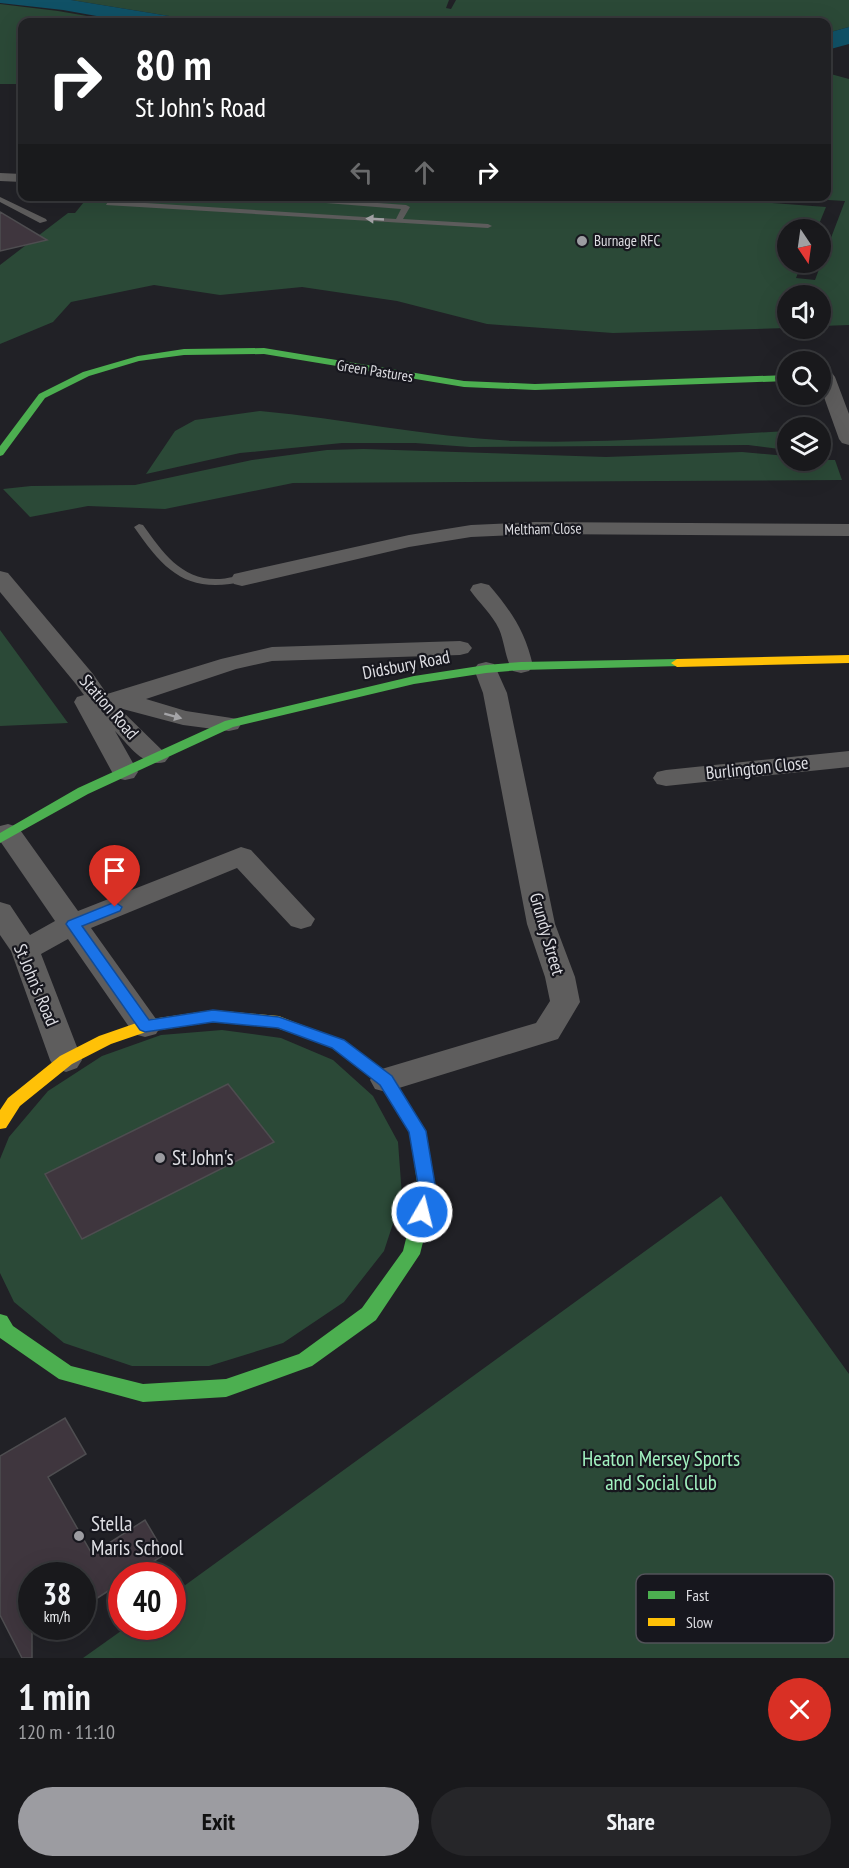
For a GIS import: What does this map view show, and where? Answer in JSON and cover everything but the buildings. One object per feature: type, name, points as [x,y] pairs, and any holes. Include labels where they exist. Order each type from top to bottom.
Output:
[{"type":"street","points":[[0,177],[18,178]]},
{"type":"street","name":"Green Pastures","points":[[0,453],[17,426],[42,396],[87,374],[138,359],[184,352],[264,351],[464,384],[535,387],[777,378]]},
{"type":"street","points":[[831,377],[849,377]]},
{"type":"street","points":[[831,396],[849,439]]},
{"type":"street","name":"Meltham Close","points":[[242,579],[409,541],[471,531],[535,528],[849,530]]},
{"type":"street","name":"Station Road","points":[[0,578],[104,704],[125,771]]},
{"type":"street","points":[[481,590],[509,624],[515,635],[521,666]]},
{"type":"street","points":[[104,704],[229,664],[272,654],[460,648]]},
{"type":"street","name":"Station Road","points":[[64,655],[104,704],[156,757]]},
{"type":"street","name":"Didsbury Road","points":[[4,836],[83,791],[229,724],[414,680],[521,666],[849,659]]},
{"type":"street","name":"Grundy Street","points":[[386,1080],[547,1031],[565,1002],[560,977],[541,924],[495,693],[486,669]]},
{"type":"street","points":[[104,704],[229,724]]},
{"type":"street","name":"Burlington Close","points":[[666,778],[849,759]]},
{"type":"street","points":[[4,836],[73,924],[145,1026]]},
{"type":"street","points":[[25,950],[73,924],[241,856],[301,919]]},
{"type":"street","name":"St John's Road","points":[[0,912],[25,950],[66,1060]]},
{"type":"street","points":[[0,1124],[14,1102],[66,1060],[105,1040],[145,1026],[213,1016],[279,1022],[338,1044],[386,1080],[418,1131],[427,1190],[411,1254],[369,1314],[305,1360],[226,1388],[143,1393],[66,1373],[6,1332],[0,1322]]},
{"type":"lane","points":[[0,199],[43,221]]},
{"type":"lane","points":[[111,201],[109,203],[488,226]]},
{"type":"lane","points":[[315,201],[406,207],[398,220]]},
{"type":"lane","points":[[139,527],[172,570],[207,584],[222,584],[242,579]]},
{"type":"green space","points":[[71,0],[449,0],[446,8],[451,9],[456,0],[849,0],[849,27],[831,32],[831,18],[181,18]]},
{"type":"green space","points":[[0,4],[99,18],[18,18],[18,84],[0,84]]},
{"type":"green space","points":[[831,74],[849,79],[849,325],[831,326],[831,285],[777,285],[777,328],[613,333],[487,324],[397,301],[302,287],[220,295],[154,285],[71,302],[53,322],[0,344],[0,265],[68,213],[75,213],[85,201],[744,201],[826,207],[821,219],[777,219],[777,273],[798,273],[796,278],[815,280],[818,273],[831,273],[831,238],[845,201],[831,200]]},
{"type":"green space","points":[[260,411],[450,436],[548,442],[777,432],[777,449],[748,445],[470,447],[415,443],[342,443],[240,453],[146,474],[175,431],[195,420]]},
{"type":"green space","points":[[364,449],[606,457],[742,452],[777,455],[777,471],[831,471],[831,460],[835,460],[842,480],[293,483],[165,509],[88,506],[30,517],[3,489],[31,486],[135,485],[252,460],[327,450]]},
{"type":"green space","points":[[0,630],[68,723],[0,726]]},
{"type":"green space","points":[[222,1030],[281,1038],[333,1060],[373,1096],[398,1142],[402,1196],[384,1251],[344,1302],[283,1343],[209,1366],[132,1366],[64,1343],[14,1302],[0,1273],[0,1159],[9,1137],[48,1091],[102,1056],[161,1035]]},
{"type":"green space","name":"Heaton Mersey Sports and Social Club","points":[[721,1196],[849,1374],[849,1658],[83,1658],[108,1640],[186,1640],[186,1585]]},
{"type":"water","points":[[0,0],[71,0],[181,18],[108,18],[0,3]]},
{"type":"water","points":[[849,27],[849,44],[831,49],[831,32]]},
{"type":"traffic: fast","points":[[0,453],[42,396],[86,374],[138,359],[184,352],[264,351],[464,384],[535,387],[777,378]]},
{"type":"traffic: fast","points":[[0,839],[83,791],[229,724],[414,680],[486,669],[521,666],[677,663]]},
{"type":"traffic: fast","points":[[0,1322],[6,1332],[66,1373],[143,1393],[226,1388],[305,1360],[369,1314],[411,1254],[427,1190],[418,1131],[386,1080],[338,1044],[294,1028]]},
{"type":"traffic: slow","points":[[677,663],[849,659]]},
{"type":"traffic: slow","points":[[0,1123],[14,1102],[66,1060],[105,1040],[145,1026],[213,1016],[279,1022],[294,1028]]},
{"type":"place","name":"Burnage RFC","points":[[582,241]]},
{"type":"place","name":"St John's","points":[[160,1158]]},
{"type":"place","name":"Stella Maris School","points":[[79,1536]]},
{"type":"route","points":[[115,907],[73,924],[145,1026],[213,1016],[279,1022],[338,1044],[386,1080],[418,1131],[427,1190],[422,1212]]}]
